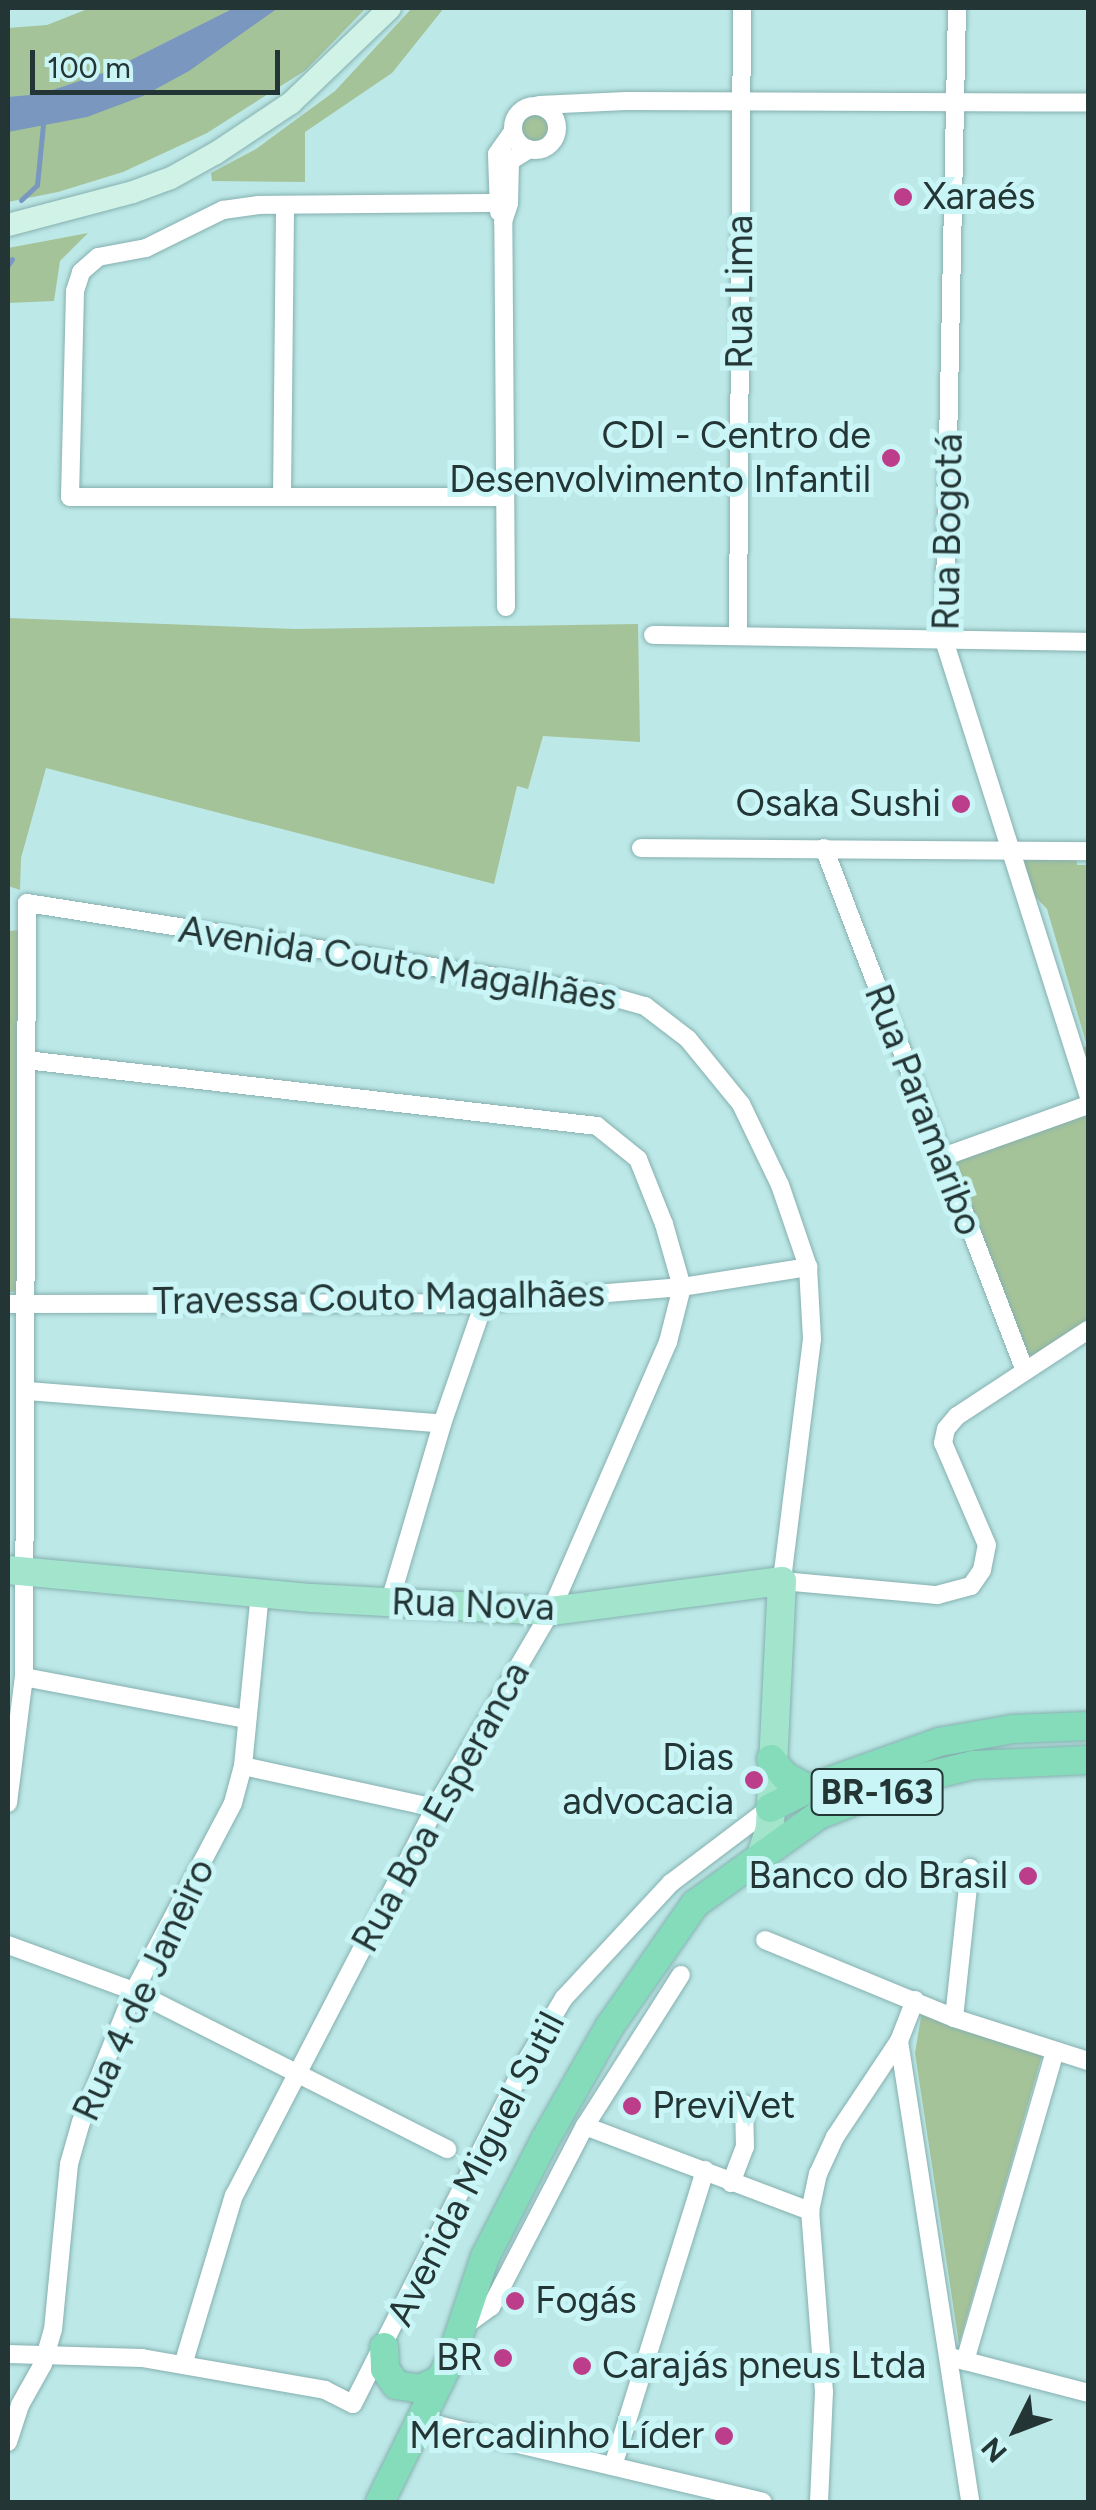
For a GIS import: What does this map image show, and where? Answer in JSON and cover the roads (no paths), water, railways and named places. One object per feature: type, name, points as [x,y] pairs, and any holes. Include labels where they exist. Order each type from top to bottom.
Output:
[{"type":"highway","name":"Avenida Miguel Sutil","points":[[770,1808],[808,1789],[939,1742],[1013,1729],[1088,1726]]},
{"type":"highway","points":[[771,1759],[785,1776],[808,1789]]},
{"type":"highway","name":"Avenida Miguel Sutil","points":[[380,2502],[441,2379],[485,2258],[592,2054],[695,1904],[819,1815],[902,1782],[974,1766],[1088,1760]]},
{"type":"highway","points":[[384,2347],[384,2369],[396,2386],[420,2389],[441,2379]]},
{"type":"main road","points":[[8,225],[133,192],[171,178],[216,153],[291,103],[390,8]]},
{"type":"main road","name":"Rua Nova","points":[[17,1572],[260,1593],[551,1611],[782,1581]]},
{"type":"main road","name":"Avenida Couto Magalhães","points":[[762,1853],[770,1808],[782,1581]]},
{"type":"street","name":"Rua Lima","points":[[738,636],[742,8]]},
{"type":"street","name":"Rua Bogotá","points":[[957,8],[944,640],[1088,1095]]},
{"type":"street","points":[[557,124],[574,102]]},
{"type":"street","points":[[506,607],[503,210],[497,154],[513,131],[519,111],[574,102],[1088,103]]},
{"type":"street","points":[[503,210],[510,161],[529,150],[548,146],[556,136],[557,124],[551,112],[540,106]]},
{"type":"street","points":[[513,131],[518,143],[529,150]]},
{"type":"street","points":[[503,210],[286,206],[224,210],[146,248],[98,257],[81,272],[75,291],[70,497],[503,497]]},
{"type":"street","points":[[282,497],[286,206]]},
{"type":"street","points":[[653,635],[1088,642]]},
{"type":"street","points":[[641,848],[1088,850]]},
{"type":"street","name":"Rua Paramaribo","points":[[824,848],[1025,1372]]},
{"type":"street","name":"Avenida Couto Magalhães","points":[[26,1060],[27,904],[598,993],[645,1006],[688,1039],[741,1104],[780,1185],[808,1267],[812,1338],[782,1581]]},
{"type":"street","points":[[8,1803],[24,1677],[17,1572],[27,1391],[26,1060],[597,1126],[638,1158],[664,1224],[682,1288]]},
{"type":"street","points":[[940,1158],[1088,1106]]},
{"type":"street","name":"Travessa Couto Magalhães","points":[[8,1304],[484,1303],[682,1288],[808,1267]]},
{"type":"street","name":"Rua Boa Esperanca","points":[[183,2364],[234,2196],[435,1808],[551,1611],[668,1342],[682,1288]]},
{"type":"street","points":[[390,1602],[442,1424],[484,1303]]},
{"type":"street","points":[[1025,1372],[1088,1330]]},
{"type":"street","name":"Rua Nova","points":[[782,1581],[937,1595],[970,1586],[982,1570],[987,1550],[981,1525],[944,1443],[946,1429],[956,1416],[1025,1372]]},
{"type":"street","points":[[27,1391],[442,1424]]},
{"type":"street","name":"Rua 4 de Janeiro","points":[[8,2442],[20,2405],[47,2353],[53,2330],[69,2164],[81,2122],[134,1992],[233,1802],[243,1766],[260,1593]]},
{"type":"street","points":[[24,1677],[247,1719]]},
{"type":"street","points":[[243,1766],[435,1808]]},
{"type":"street","name":"Avenida Miguel Sutil","points":[[183,2364],[325,2390],[353,2404],[527,2060],[564,1998],[671,1883],[770,1808]]},
{"type":"street","points":[[954,2018],[970,1868]]},
{"type":"street","points":[[765,1940],[954,2018],[1088,2061]]},
{"type":"street","points":[[8,1946],[134,1992],[296,2077],[446,2149]]},
{"type":"street","points":[[459,2330],[491,2307],[586,2126],[681,1975]]},
{"type":"street","points":[[819,2502],[824,2392],[810,2212],[818,2174],[836,2136],[899,2041],[915,2000]]},
{"type":"street","points":[[899,2041],[957,2359],[970,2502]]},
{"type":"street","points":[[957,2359],[1054,2051]]},
{"type":"street","points":[[731,2183],[745,2148],[744,2104]]},
{"type":"street","points":[[586,2126],[810,2212]]},
{"type":"street","points":[[612,2466],[705,2170]]},
{"type":"street","points":[[8,2354],[47,2353],[183,2364]]},
{"type":"street","points":[[957,2359],[1088,2394]]},
{"type":"street","points":[[422,2421],[763,2502]]},
{"type":"water","points":[[234,8],[278,8],[189,71],[143,96],[87,117],[8,132],[8,97],[41,94],[109,71]]},
{"type":"waterway","points":[[21,200],[37,185],[43,125]]},
{"type":"waterway","points":[[8,265],[12,259]]},
{"type":"place","name":"Xaraés","points":[[903,197]]},
{"type":"place","name":"CDI - Centro de Desenvolvimento Infantil","points":[[891,458]]},
{"type":"place","name":"Osaka Sushi","points":[[961,804]]},
{"type":"place","name":"Dias advocacia","points":[[754,1780]]},
{"type":"place","name":"Banco do Brasil","points":[[1028,1876]]},
{"type":"place","name":"PreviVet","points":[[632,2106]]},
{"type":"place","name":"Fogás","points":[[515,2301]]},
{"type":"place","name":"BR","points":[[503,2358]]},
{"type":"place","name":"Carajás pneus Ltda","points":[[582,2366]]},
{"type":"place","name":"Mercadinho Líder","points":[[724,2436]]}]
